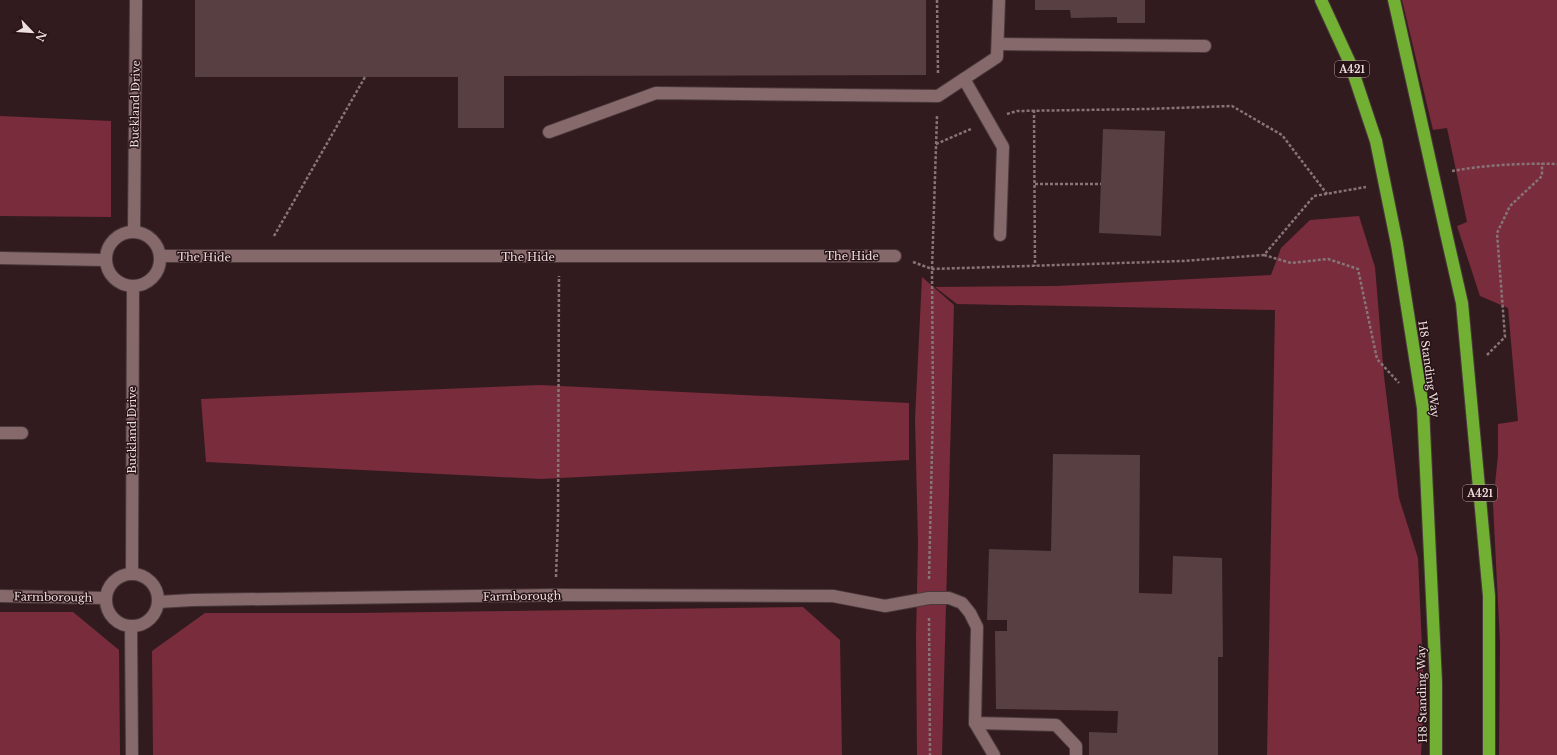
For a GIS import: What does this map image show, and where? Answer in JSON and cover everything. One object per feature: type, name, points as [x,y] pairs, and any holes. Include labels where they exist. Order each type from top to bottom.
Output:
[{"type":"highway","name":"H8 Standing Way","points":[[1321,0],[1350,64],[1376,141],[1397,244],[1423,408],[1436,682],[1436,755]]},
{"type":"highway","name":"A421","points":[[1394,0],[1462,303],[1489,596],[1489,755]]},
{"type":"street","name":"Buckland Drive","points":[[134,232],[136,0]]},
{"type":"street","points":[[549,132],[656,93],[938,96],[997,57],[999,0]]},
{"type":"street","points":[[998,44],[1205,46]]},
{"type":"street","points":[[964,79],[1003,147],[1000,235]]},
{"type":"street","points":[[134,232],[148,237],[158,249],[160,256],[156,273],[142,285],[133,286],[120,283],[111,275],[107,268],[106,260],[110,243],[117,236],[134,232]]},
{"type":"street","name":"The Hide","points":[[160,256],[895,256]]},
{"type":"street","points":[[0,258],[106,260]]},
{"type":"street","name":"Buckland Drive","points":[[132,574],[133,286]]},
{"type":"street","points":[[0,433],[22,433]]},
{"type":"street","points":[[132,574],[148,578],[154,585],[158,602],[152,616],[139,625],[131,626],[123,624],[110,614],[106,598],[107,590],[111,584],[124,575],[132,574]]},
{"type":"street","name":"Farmborough","points":[[158,602],[192,600],[555,595],[833,596],[885,606],[929,598]]},
{"type":"street","name":"Farmborough","points":[[0,596],[106,598]]},
{"type":"street","points":[[929,598],[949,598],[962,603],[970,613],[977,627],[975,723],[994,755]]},
{"type":"street","points":[[131,626],[132,755]]},
{"type":"street","points":[[975,723],[1056,725],[1076,746],[1076,755]]},
{"type":"path","points":[[930,755],[929,598],[933,408],[932,269],[938,96],[937,0]]},
{"type":"path","points":[[261,257],[365,77]]},
{"type":"path","points":[[936,144],[988,121],[1017,111],[1232,106],[1282,135],[1328,194]]},
{"type":"path","points":[[1034,110],[1035,266]]},
{"type":"path","points":[[1469,372],[1505,337],[1497,233],[1510,206],[1542,176],[1542,163]]},
{"type":"path","points":[[1451,171],[1466,168],[1542,163],[1557,164]]},
{"type":"path","points":[[1035,184],[1101,184]]},
{"type":"path","points":[[1264,255],[1314,196],[1374,185]]},
{"type":"path","points":[[932,269],[1183,261],[1264,255],[1291,263],[1328,258],[1358,269],[1377,359],[1423,408]]},
{"type":"path","points":[[555,595],[558,510],[559,256]]},
{"type":"shaded area","points":[[1402,0],[1557,0],[1557,755],[1499,755],[1500,643],[1493,504],[1498,455],[1498,424],[1518,421],[1508,308],[1480,296],[1457,226],[1467,222],[1447,128],[1433,130]]},
{"type":"shaded area","points":[[0,116],[111,121],[111,217],[0,216]]},
{"type":"shaded area","points":[[1359,216],[1375,267],[1384,376],[1399,498],[1418,558],[1424,692],[1421,755],[1267,755],[1275,310],[957,304],[935,287],[1056,286],[1271,275],[1281,248],[1310,220]]},
{"type":"shaded area","points":[[922,277],[954,305],[942,755],[917,755],[916,637],[918,543],[915,419]]},
{"type":"shaded area","points":[[540,385],[909,403],[909,460],[541,479],[206,462],[201,399]]},
{"type":"shaded area","points":[[803,607],[840,640],[842,755],[153,755],[152,651],[205,613],[355,613]]},
{"type":"shaded area","points":[[0,612],[73,612],[119,650],[120,755],[0,755]]},
{"type":"building","points":[[195,0],[926,0],[926,75],[504,76],[504,128],[458,128],[458,77],[195,77]]},
{"type":"building","points":[[1035,0],[1145,0],[1145,23],[1117,23],[1117,17],[1071,18],[1070,10],[1035,10]]},
{"type":"building","points":[[1103,129],[1165,131],[1161,236],[1099,233]]},
{"type":"building","points":[[1053,454],[1140,455],[1139,593],[1172,594],[1173,556],[1222,558],[1223,657],[1218,657],[1218,755],[1089,755],[1089,732],[1117,733],[1118,711],[996,709],[995,631],[1007,631],[1007,620],[987,620],[989,549],[1051,551]]}]
